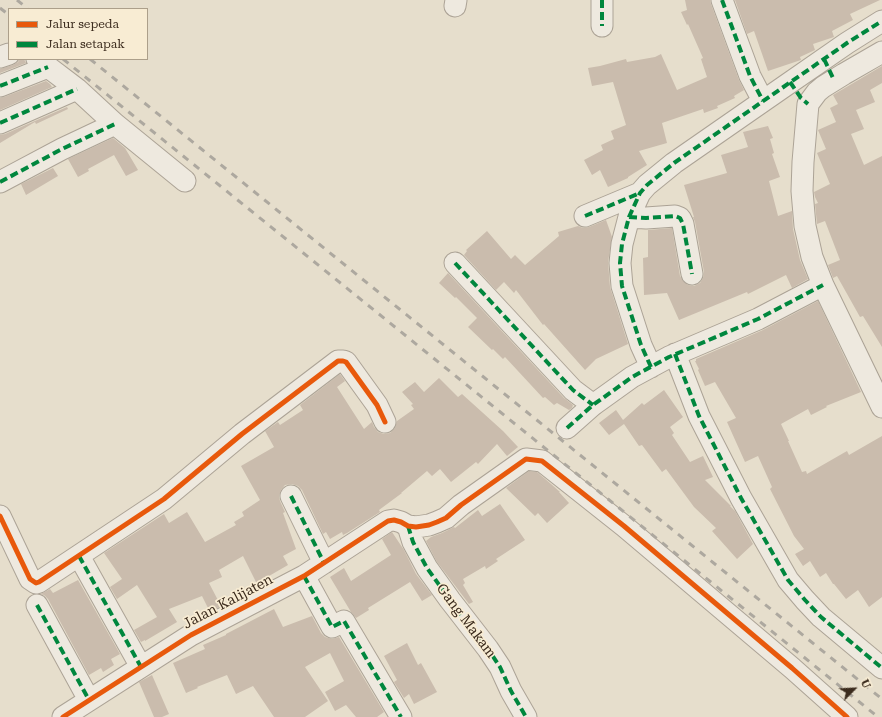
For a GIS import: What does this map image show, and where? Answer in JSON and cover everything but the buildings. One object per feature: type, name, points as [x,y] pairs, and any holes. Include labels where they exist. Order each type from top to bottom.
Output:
[{"type":"street","points":[[602,0],[602,26]]},
{"type":"street","points":[[722,0],[750,76],[763,101]]},
{"type":"street","points":[[585,216],[640,193],[647,185],[674,163],[763,101],[798,92],[817,92],[829,70],[847,43],[882,21]]},
{"type":"street","points":[[798,92],[829,70],[882,52]]},
{"type":"street","points":[[0,86],[43,63],[77,89],[115,124],[185,180]]},
{"type":"street","points":[[0,123],[77,89]]},
{"type":"street","points":[[798,92],[803,162],[802,191],[805,226],[818,272],[882,407]]},
{"type":"street","points":[[0,182],[62,149],[115,124]]},
{"type":"street","points":[[640,193],[637,218],[622,244],[620,263],[622,286],[657,358],[699,416],[741,498],[788,580],[821,617],[882,668]]},
{"type":"street","points":[[637,218],[675,216],[680,218],[683,224],[692,274]]},
{"type":"street","points":[[455,264],[583,398]]},
{"type":"street","points":[[567,428],[583,398],[632,377],[657,358],[696,346],[758,319],[818,272]]},
{"type":"street","points":[[0,516],[30,579],[36,583],[164,499],[242,434],[338,361],[343,360],[346,362],[377,405],[385,422]]},
{"type":"street","points":[[408,526],[422,526],[446,518],[461,505],[526,459],[542,461],[624,526],[792,668],[847,717]]},
{"type":"street","points":[[291,496],[324,563]]},
{"type":"street","name":"Jalan Kalijaten","points":[[63,717],[191,635],[304,576],[388,521],[394,520],[408,526]]},
{"type":"street","name":"Gang Makam","points":[[408,526],[413,542],[427,568],[500,667],[511,691],[526,717]]},
{"type":"street","points":[[79,556],[141,667]]},
{"type":"street","points":[[304,576],[332,627],[344,621],[399,716]]},
{"type":"street","points":[[37,604],[90,700]]},
{"type":"railway","points":[[17,0],[27,8]]},
{"type":"railway","points":[[0,8],[8,14]]},
{"type":"railway","points":[[64,60],[878,717]]},
{"type":"railway","points":[[91,60],[882,699]]},
{"type":"marked path","points":[[602,0],[602,26]]},
{"type":"marked path","points":[[722,0],[750,76],[763,101]]},
{"type":"marked path","points":[[651,367],[641,345],[622,286],[620,263],[622,244],[629,217],[640,193],[647,185],[674,163],[847,43],[882,21]]},
{"type":"marked path","points":[[824,59],[834,80]]},
{"type":"marked path","points":[[0,86],[48,67]]},
{"type":"marked path","points":[[790,82],[801,98],[808,104]]},
{"type":"marked path","points":[[0,123],[77,89]]},
{"type":"marked path","points":[[0,182],[62,149],[115,124]]},
{"type":"marked path","points":[[585,216],[640,193]]},
{"type":"marked path","points":[[629,217],[646,218],[675,216],[680,218],[683,224],[692,274]]},
{"type":"marked path","points":[[455,263],[573,390],[593,405]]},
{"type":"marked path","points":[[567,428],[593,405],[632,377],[669,357],[758,319],[823,285]]},
{"type":"marked path","points":[[675,354],[699,416],[741,498],[788,580],[821,617],[882,668]]},
{"type":"marked path","points":[[291,496],[324,563]]},
{"type":"marked path","points":[[408,526],[413,542],[427,568],[500,667],[511,691],[526,717]]},
{"type":"marked path","points":[[79,556],[141,667]]},
{"type":"marked path","points":[[304,576],[332,627],[344,621],[401,717]]},
{"type":"marked path","points":[[37,605],[89,700]]},
{"type":"cycle path","points":[[0,516],[30,579],[36,583],[164,499],[242,434],[338,361],[346,362],[377,405],[385,422]]},
{"type":"cycle path","points":[[63,717],[191,635],[304,576],[388,521],[394,520],[408,526],[416,527],[429,525],[446,518],[461,505],[526,459],[542,461],[624,526],[792,668],[847,717]]}]
